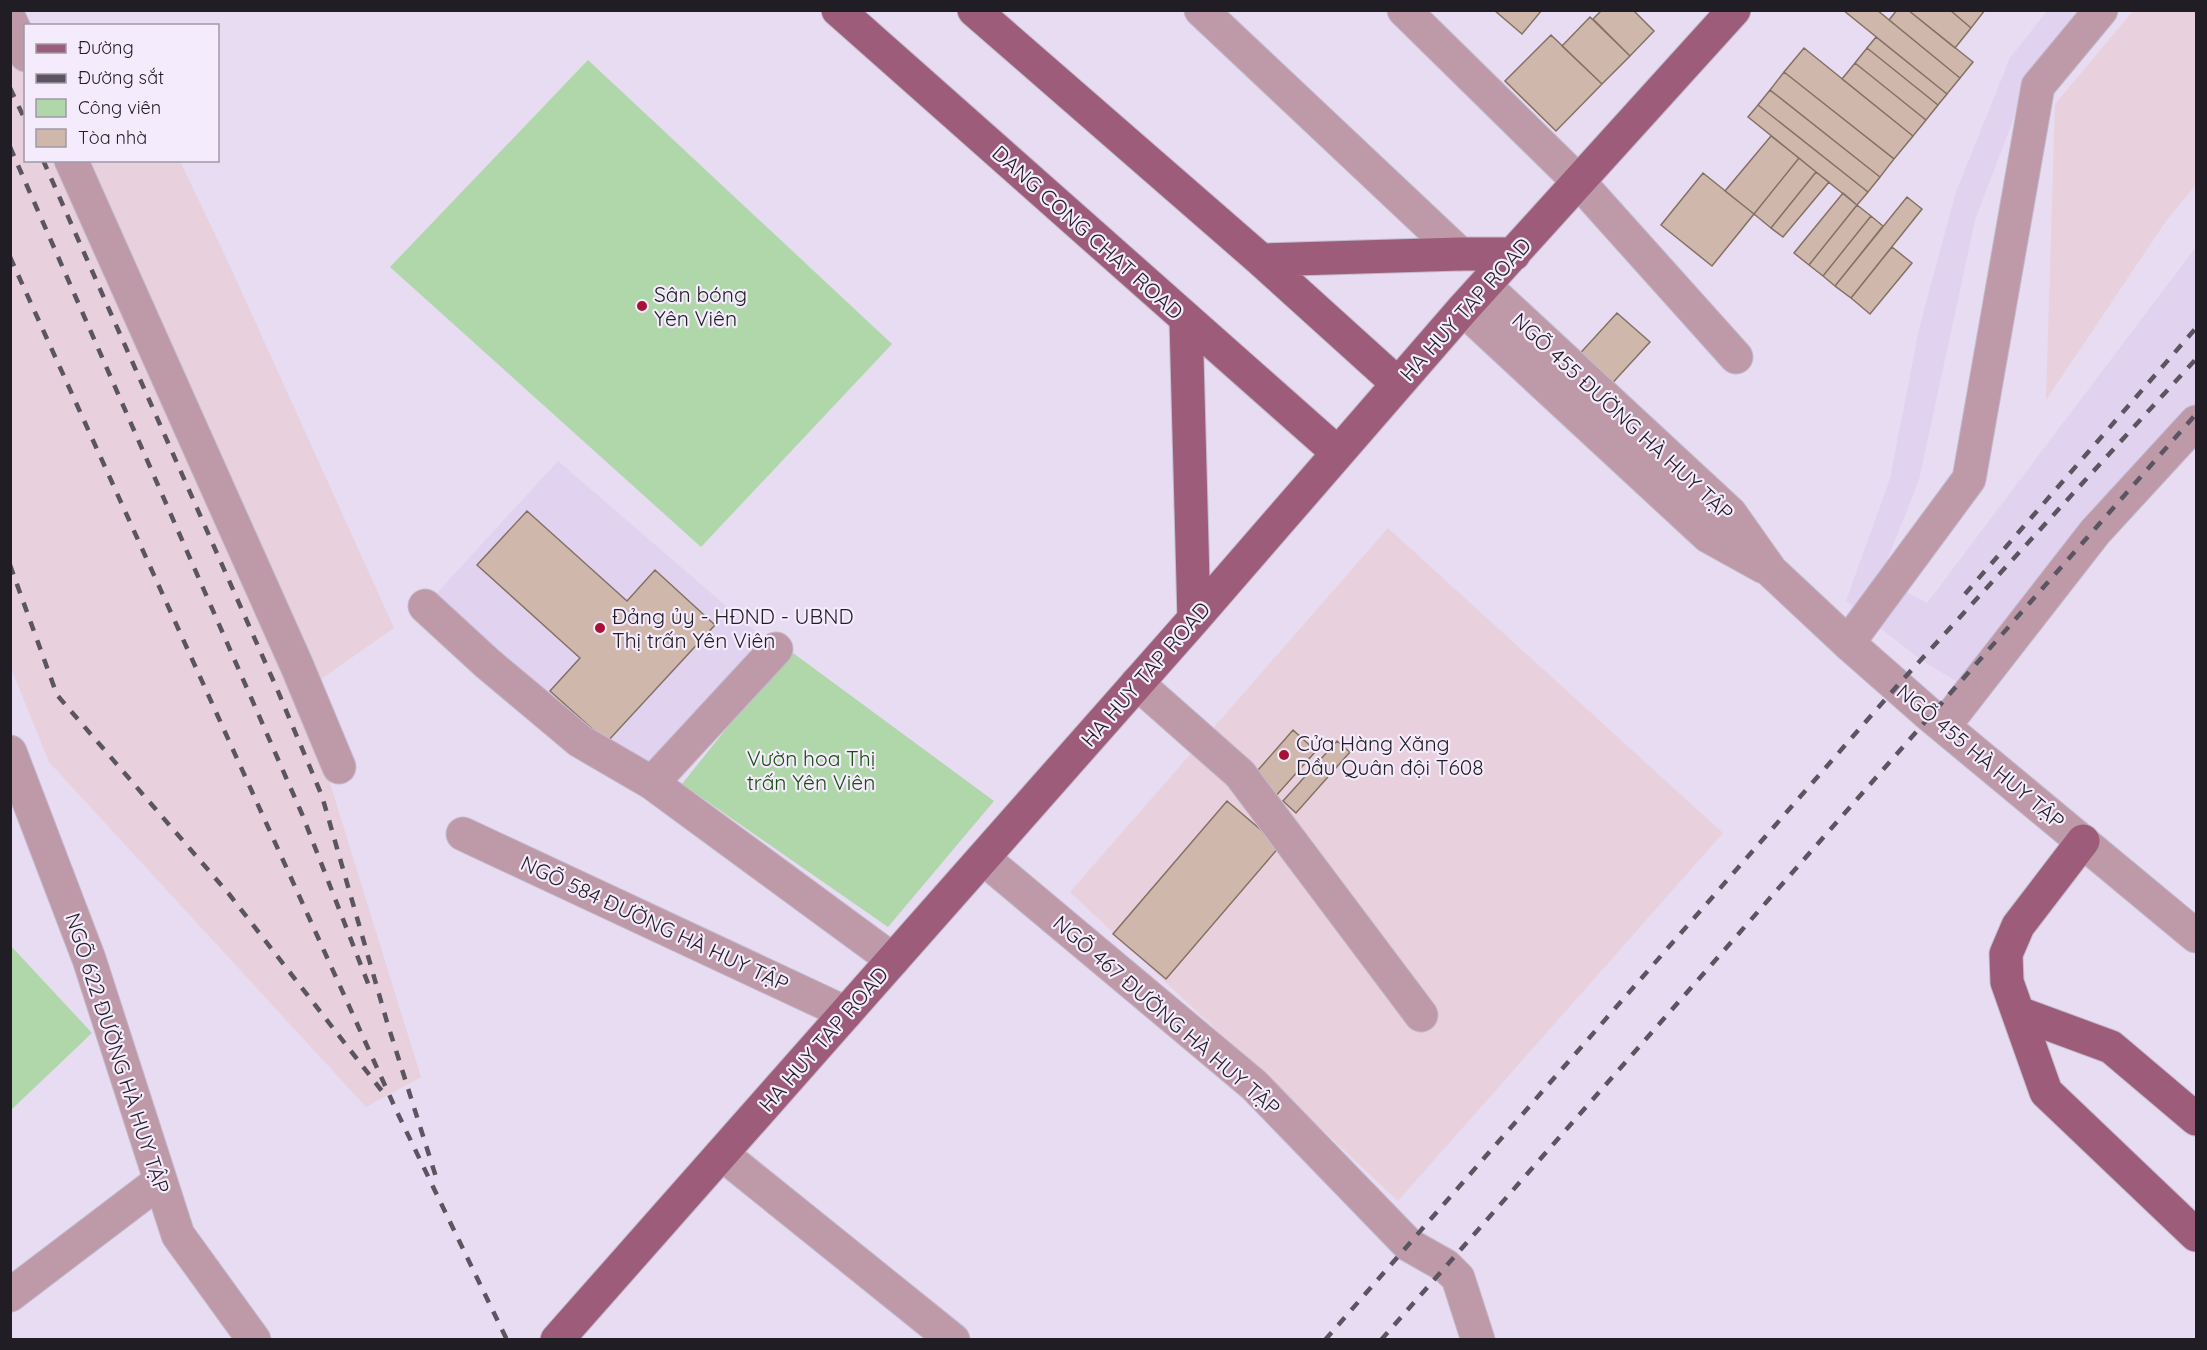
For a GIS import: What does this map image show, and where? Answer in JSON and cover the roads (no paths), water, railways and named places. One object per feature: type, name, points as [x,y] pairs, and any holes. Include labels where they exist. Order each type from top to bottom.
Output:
[{"type":"main road","name":"DANG CONG CHAT ROAD","points":[[838,10],[1338,453]]},
{"type":"main road","points":[[974,10],[1398,384]]},
{"type":"main road","name":"HA HUY TAP ROAD","points":[[557,1340],[1474,298],[1734,10]]},
{"type":"main road","points":[[1260,260],[1514,254]]},
{"type":"main road","points":[[1186,320],[1194,618]]},
{"type":"main road","points":[[2083,841],[2018,926],[2006,954],[2007,982],[2046,1092],[2196,1235]]},
{"type":"main road","points":[[2019,1013],[2111,1047],[2196,1119]]},
{"type":"street","points":[[1200,10],[1460,254]]},
{"type":"street","points":[[1404,10],[1579,182],[1736,357]]},
{"type":"street","points":[[1848,643],[1969,479],[2038,86],[2101,10]]},
{"type":"street","points":[[10,20],[24,51]]},
{"type":"street","points":[[72,162],[292,655],[339,767]]},
{"type":"street","name":"NGÕ 455 ĐƯỜNG HÀ HUY TẬP","points":[[1474,298],[1730,513],[1771,571]]},
{"type":"street","points":[[1944,726],[2095,532],[2196,423]]},
{"type":"street","name":"NGÕ 455 HÀ HUY TẬP","points":[[1771,571],[1848,643],[1944,726],[2196,936]]},
{"type":"street","points":[[425,606],[487,663],[580,741],[652,783],[892,960]]},
{"type":"street","points":[[652,783],[776,650]]},
{"type":"street","points":[[1137,683],[1239,774],[1421,1016]]},
{"type":"street","name":"NGÕ 622 ĐƯỜNG HÀ HUY TẬP","points":[[10,752],[90,959],[178,1235],[254,1340]]},
{"type":"street","name":"NGÕ 584 ĐƯỜNG HÀ HUY TẬP","points":[[463,834],[846,1012]]},
{"type":"street","name":"NGÕ 467 ĐƯỜNG HÀ HUY TẬP","points":[[983,858],[1254,1085],[1409,1245],[1446,1266],[1458,1278],[1478,1340]]},
{"type":"street","points":[[722,1154],[953,1340]]},
{"type":"street","points":[[10,1296],[160,1181]]},
{"type":"railway","points":[[10,88],[24,118]]},
{"type":"railway","points":[[10,147],[302,814],[371,991]]},
{"type":"railway","points":[[44,162],[322,796],[387,1022],[436,1177]]},
{"type":"railway","points":[[10,257],[397,1112],[507,1340]]},
{"type":"railway","points":[[1965,594],[2196,328]]},
{"type":"railway","points":[[1325,1340],[1897,686],[2196,359]]},
{"type":"railway","points":[[1381,1340],[2196,414]]},
{"type":"railway","points":[[10,565],[57,695],[229,894],[385,1095]]},
{"type":"place","name":"Sân bóng Yên Viên","points":[[642,306]]},
{"type":"place","name":"Đảng ủy - HĐND - UBND Thị trấn Yên Viên","points":[[600,628]]},
{"type":"place","name":"Cửa Hàng Xăng Dầu Quân đội T608","points":[[1284,755]]},
{"type":"park label","name":"Vườn hoa Thị trấn Yên Viên","points":[[811,770]]}]
